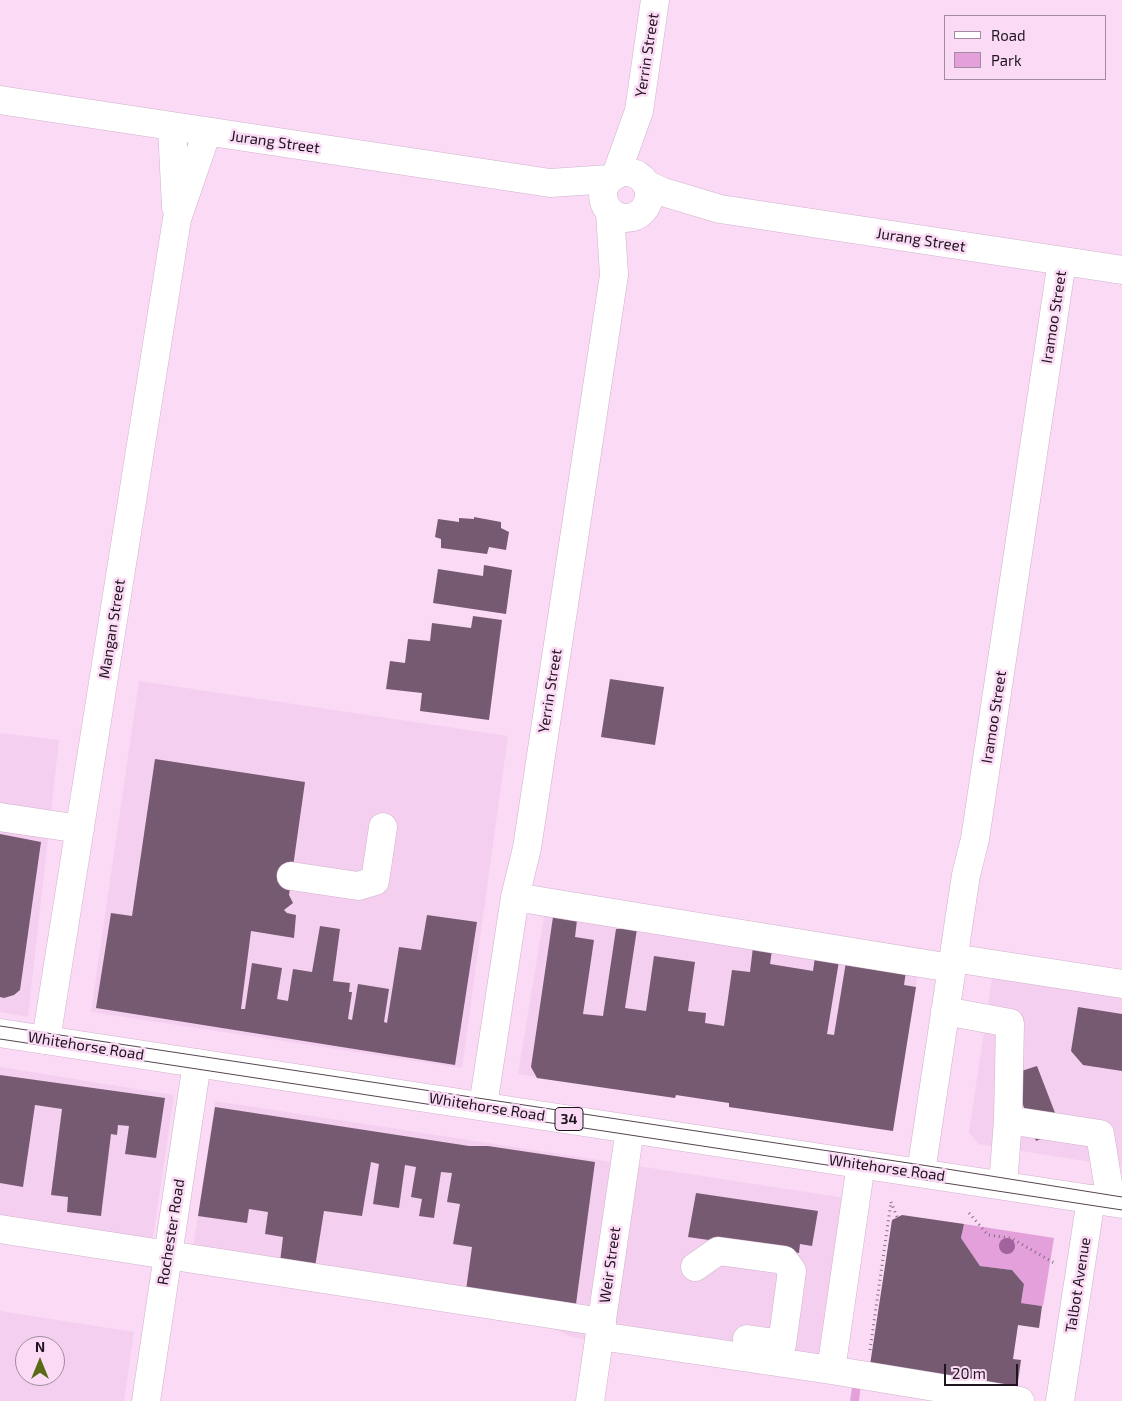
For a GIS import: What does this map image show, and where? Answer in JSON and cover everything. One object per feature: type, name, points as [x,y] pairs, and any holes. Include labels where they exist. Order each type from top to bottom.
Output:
[{"type":"street","name":"Yerrin Street","points":[[483,1106],[515,897],[527,848],[614,275],[632,190],[638,110],[655,0]]},
{"type":"street","name":"Jurang Street","points":[[0,100],[550,183],[632,190],[720,209],[1122,270]]},
{"type":"street","name":"Mangan Street","points":[[172,127],[177,219]]},
{"type":"street","name":"Mangan Street","points":[[46,1040],[177,219],[207,132]]},
{"type":"street","name":"Jurang Street","points":[[550,183],[624,218],[632,190]]},
{"type":"street","name":"Yerrin Street","points":[[608,209],[614,275]]},
{"type":"street","name":"Iramoo Street","points":[[921,1172],[966,875],[975,839],[1062,261]]},
{"type":"street","points":[[0,817],[80,828]]},
{"type":"street","points":[[292,876],[358,886],[375,880],[383,827]]},
{"type":"street","points":[[515,897],[952,963],[1122,984]]},
{"type":"street","points":[[945,1011],[1010,1023],[1008,1120],[1003,1185]]},
{"type":"street","name":"Whitehorse Road","points":[[0,1033],[1108,1202]]},
{"type":"street","name":"Rochester Road","points":[[146,1401],[197,1063]]},
{"type":"street","name":"Talbot Avenue","points":[[1008,1120],[1100,1134],[1108,1202],[1079,1278],[1060,1401]]},
{"type":"street","name":"Weir Street","points":[[590,1401],[630,1129]]},
{"type":"street","points":[[831,1370],[861,1164]]},
{"type":"street","points":[[0,1229],[168,1255],[1020,1401]]},
{"type":"street","points":[[695,1267],[718,1250],[784,1260],[792,1271],[782,1344],[747,1339]]},
{"type":"path","points":[[858,1374],[868,1361],[891,1202],[897,1217]]},
{"type":"path","points":[[968,1213],[988,1235],[1011,1238],[1079,1278]]},
{"type":"shaded area","points":[[139,681],[508,736],[462,1068],[91,1012]]},
{"type":"shaded area","points":[[0,733],[59,740],[28,1017],[0,1012]]},
{"type":"shaded area","points":[[548,893],[922,948],[893,1131],[729,1107],[729,1103],[676,1095],[675,1098],[518,1074]]},
{"type":"shaded area","points":[[993,972],[1122,994],[1122,1167],[978,1144],[969,1132]]},
{"type":"shaded area","points":[[0,1067],[174,1095],[151,1251],[0,1228]]},
{"type":"shaded area","points":[[215,1101],[845,1198],[821,1375],[572,1337],[466,1290],[193,1249]]},
{"type":"shaded area","points":[[0,1311],[134,1332],[124,1401],[0,1401]]},
{"type":"green space","points":[[964,1224],[1054,1238],[1043,1306],[1021,1303],[1024,1284],[1012,1270],[980,1266],[961,1238]]},
{"type":"green space","points":[[853,1381],[861,1382],[859,1401],[850,1401]]},
{"type":"building","points":[[474,517],[501,522],[501,528],[509,532],[506,550],[489,547],[487,554],[441,548],[441,539],[435,537],[438,519],[459,522],[459,518],[474,519]]},
{"type":"building","points":[[484,565],[512,570],[506,614],[433,603],[438,569],[483,576]]},
{"type":"building","points":[[473,616],[502,620],[489,720],[420,711],[422,693],[386,689],[390,661],[405,663],[408,639],[430,641],[432,623],[471,628]]},
{"type":"building","points":[[610,679],[664,687],[655,745],[601,737]]},
{"type":"building","points":[[155,759],[305,782],[289,895],[293,903],[284,910],[287,913],[296,915],[294,938],[251,931],[241,1009],[245,1009],[252,963],[282,968],[277,999],[288,1001],[293,969],[312,972],[320,926],[340,929],[333,981],[350,983],[349,992],[352,992],[348,1019],[352,1020],[358,984],[389,989],[384,1022],[387,1023],[399,947],[421,950],[427,915],[477,922],[455,1065],[96,1008],[111,913],[132,916]]},
{"type":"building","points":[[0,834],[41,842],[20,990],[14,995],[4,998],[0,997]]},
{"type":"building","points":[[553,917],[577,920],[575,937],[594,940],[583,1014],[603,1016],[616,929],[637,929],[625,1008],[646,1011],[654,956],[695,962],[688,1011],[706,1013],[705,1023],[724,1026],[732,970],[750,972],[753,947],[772,950],[770,964],[813,971],[815,957],[839,961],[827,1034],[834,1035],[846,962],[906,971],[904,985],[916,987],[893,1131],[729,1107],[729,1103],[676,1095],[675,1098],[537,1078],[531,1067]]},
{"type":"building","points":[[1078,1007],[1122,1014],[1122,1071],[1083,1065],[1071,1051]]},
{"type":"building","points":[[1037,1066],[1062,1131],[1036,1141],[1012,1074]]},
{"type":"building","points":[[0,1075],[165,1098],[156,1158],[125,1154],[129,1126],[118,1125],[117,1135],[111,1134],[101,1216],[67,1212],[68,1197],[51,1195],[62,1109],[35,1105],[23,1187],[0,1183]]},
{"type":"building","points":[[215,1107],[469,1146],[488,1146],[595,1162],[576,1304],[466,1290],[472,1247],[453,1244],[460,1204],[447,1202],[452,1173],[441,1172],[434,1218],[419,1216],[422,1199],[411,1197],[416,1167],[405,1165],[399,1208],[373,1204],[379,1164],[371,1162],[362,1216],[324,1211],[315,1267],[280,1262],[283,1237],[265,1234],[268,1212],[249,1209],[247,1223],[198,1216]]},
{"type":"building","points":[[696,1193],[818,1211],[812,1246],[800,1244],[799,1253],[688,1237]]},
{"type":"building","points":[[902,1215],[964,1224],[961,1238],[980,1266],[1012,1270],[1024,1284],[1021,1303],[1042,1306],[1039,1328],[1018,1325],[1013,1359],[1021,1360],[1017,1388],[870,1365],[892,1220]]},
{"type":"tram line","points":[[0,1026],[922,1165],[1122,1197]]},
{"type":"tram line","points":[[0,1039],[1122,1210]]}]
